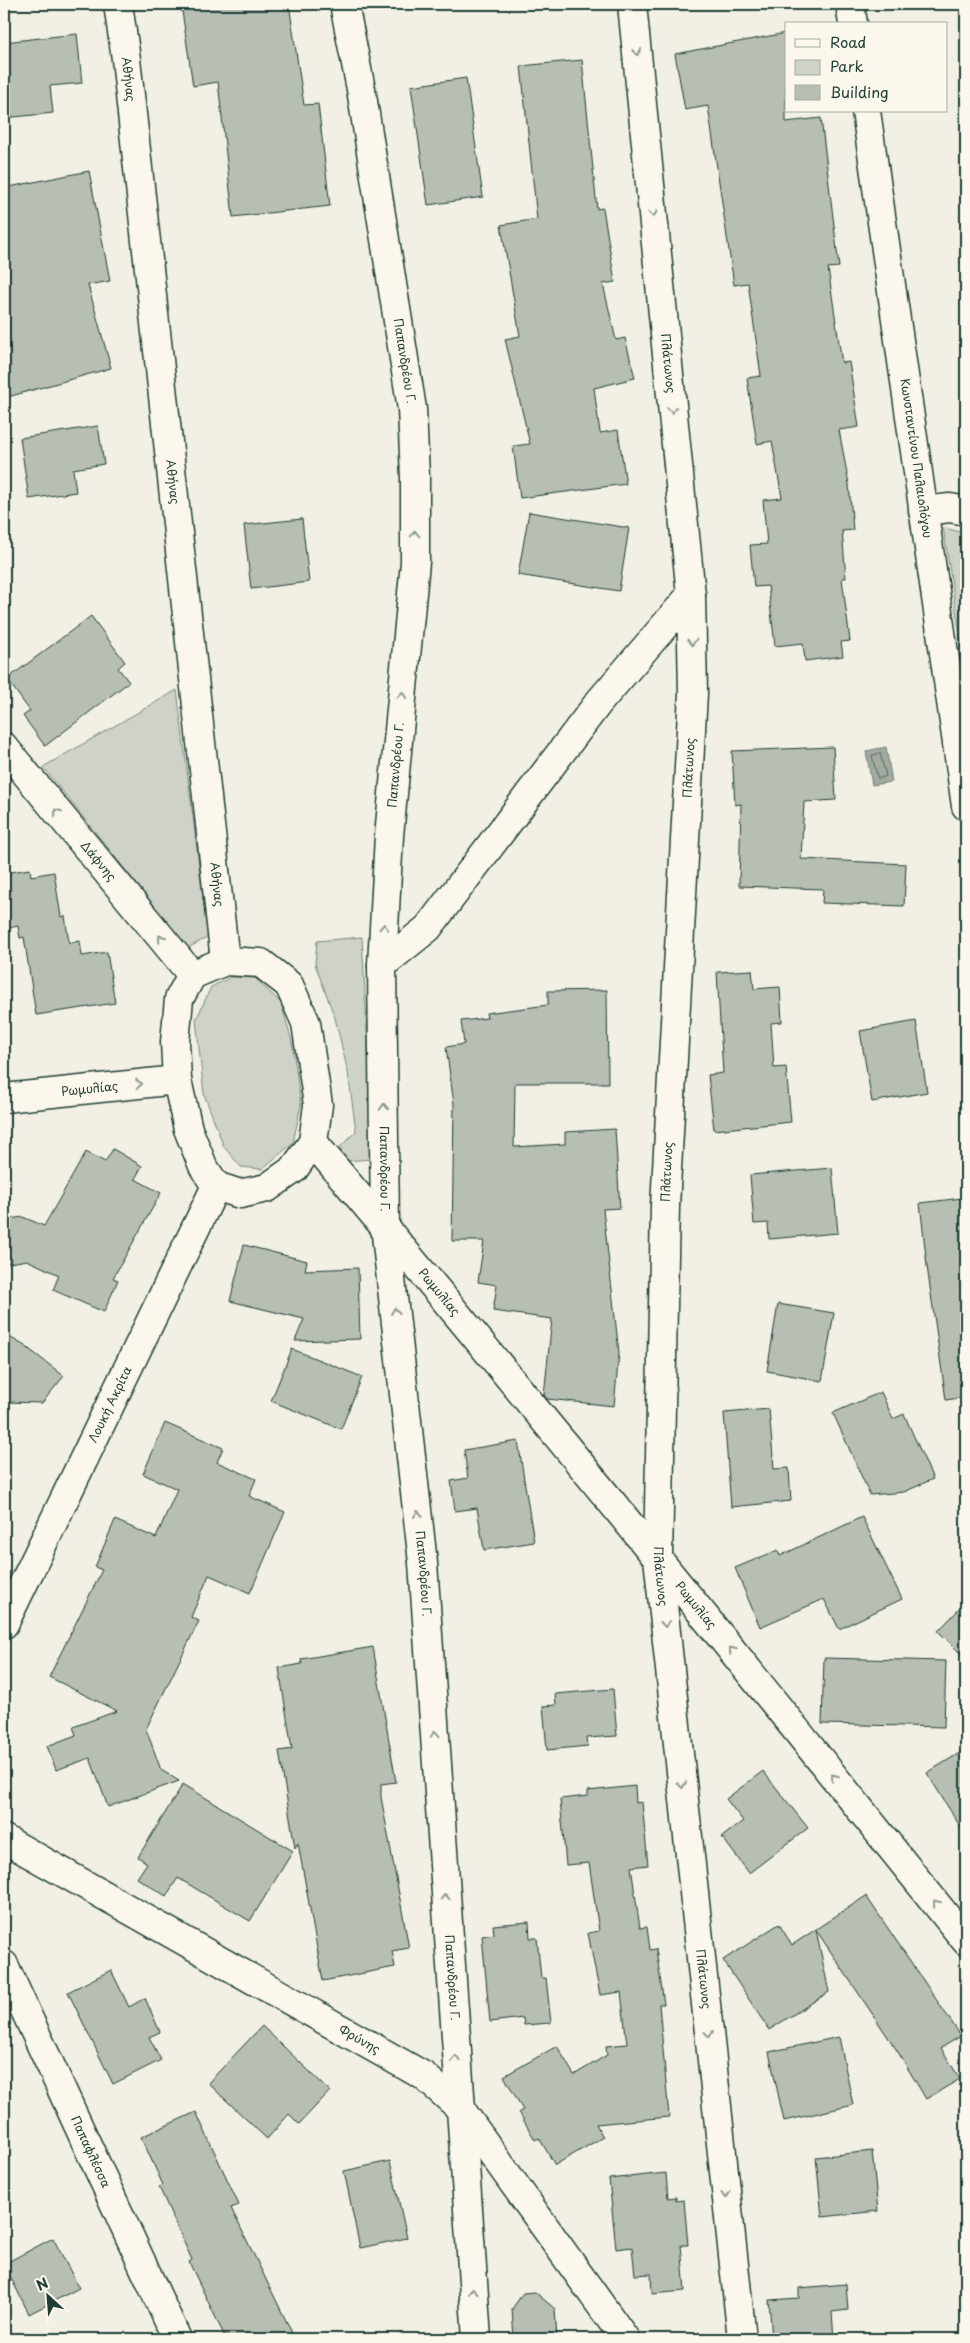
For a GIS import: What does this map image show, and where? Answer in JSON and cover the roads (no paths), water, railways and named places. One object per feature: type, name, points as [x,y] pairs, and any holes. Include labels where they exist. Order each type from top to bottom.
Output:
[{"type":"street","name":"Αθήνας","points":[[118,4],[126,59],[225,961]]},
{"type":"street","name":"Παπανδρέου Γ.","points":[[344,4],[361,89],[396,302],[412,409],[416,476],[415,562],[389,836],[382,966],[386,1226],[423,1562],[477,2339]]},
{"type":"street","name":"Πλάτωνος","points":[[632,4],[691,595],[692,693],[665,1206],[658,1558],[742,2339]]},
{"type":"street","points":[[850,4],[853,22]]},
{"type":"street","name":"Κωνσταντίνου Παλαιολόγου","points":[[866,112],[966,806]]},
{"type":"street","points":[[923,511],[950,508],[966,511]]},
{"type":"street","points":[[382,966],[428,928],[599,702],[691,595]]},
{"type":"street","name":"Δάφνης","points":[[4,747],[192,975]]},
{"type":"street","points":[[225,961],[261,963],[289,985],[306,1023],[318,1105],[313,1142],[294,1169],[267,1188],[240,1194],[216,1186],[203,1166],[188,1129],[177,1080],[175,1042],[179,999],[192,975],[225,961]]},
{"type":"street","name":"Ρωμυλίας","points":[[4,1098],[177,1080]]},
{"type":"street","name":"Ρωμυλίας","points":[[313,1142],[386,1226],[658,1558],[966,1942]]},
{"type":"street","name":"Λουκή Ακρίτα","points":[[4,1624],[216,1186]]},
{"type":"street","name":"Φρύνης","points":[[4,1839],[424,2076],[460,2107],[625,2339]]},
{"type":"street","name":"Παπαφλέσσα","points":[[4,1965],[177,2339]]},
{"type":"water","points":[[886,747],[892,782],[872,785],[866,751]]}]
